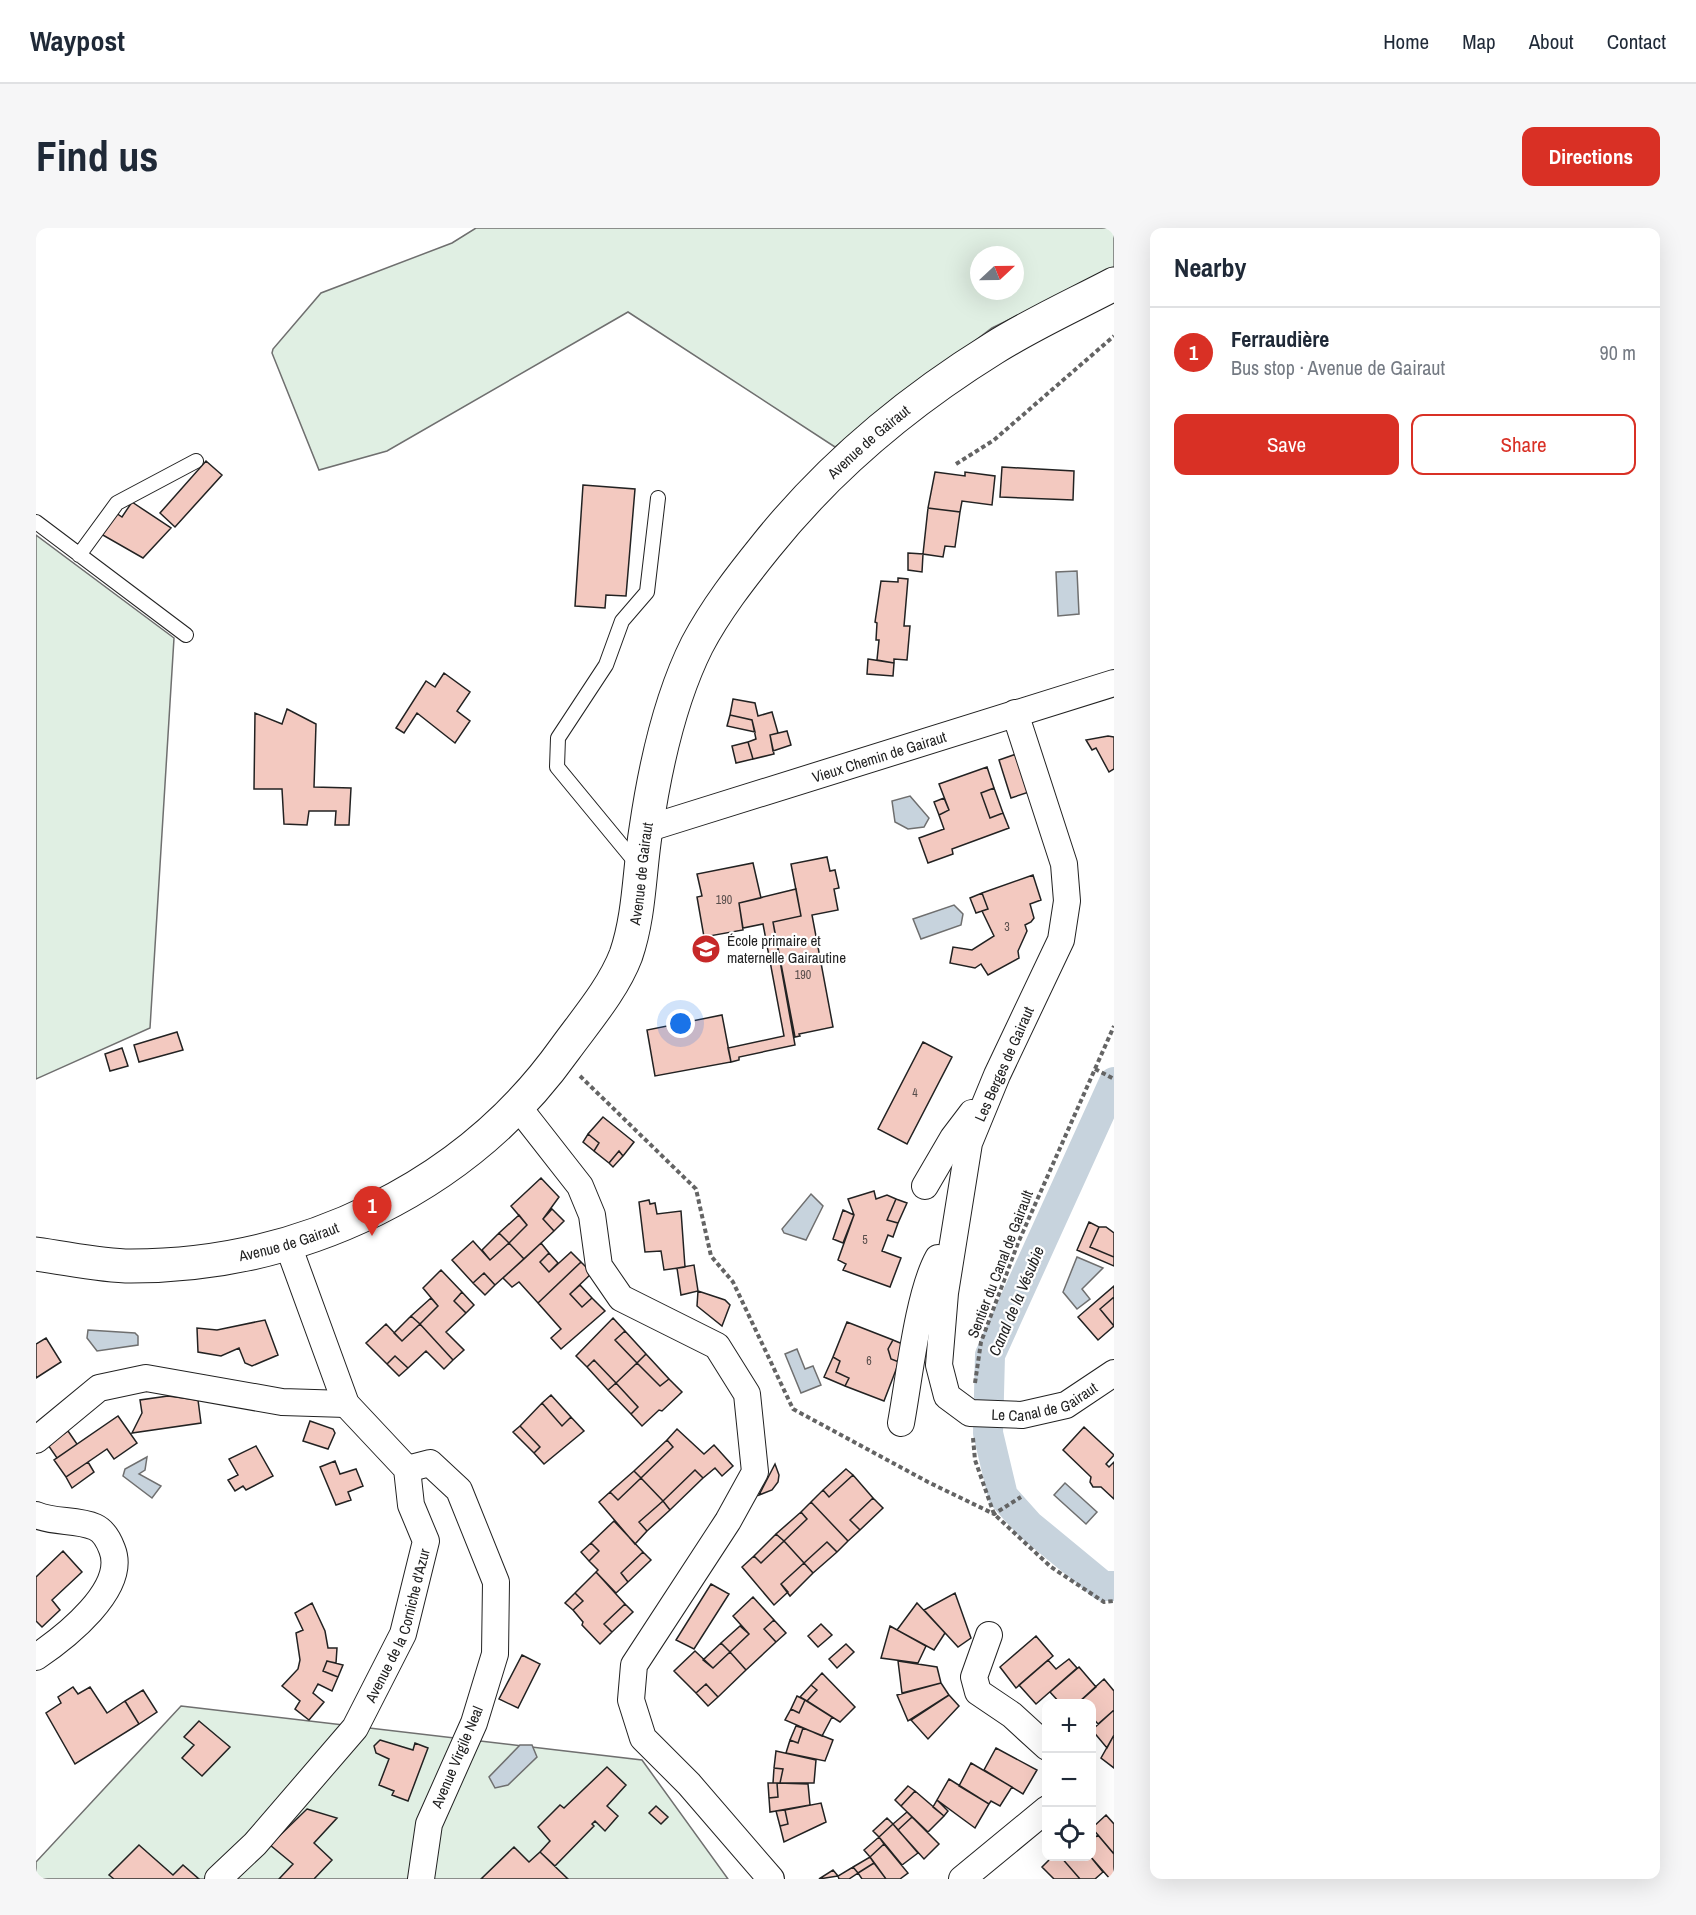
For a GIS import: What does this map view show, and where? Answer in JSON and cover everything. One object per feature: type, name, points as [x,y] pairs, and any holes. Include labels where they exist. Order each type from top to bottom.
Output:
[{"type":"street","name":"Avenue de Gairaut","points":[[36,1254],[127,1266],[193,1263],[288,1245],[345,1224],[438,1175],[476,1146],[519,1108],[560,1057],[605,994],[624,959],[635,921],[646,829],[672,710],[698,643],[735,585],[820,483],[867,440],[930,390],[997,345],[1114,284]]},
{"type":"street","name":"Vieux Chemin de Gairaut","points":[[646,829],[1114,683]]},
{"type":"street","name":"Les Berges de Gairaut","points":[[971,1413],[947,1396],[939,1365],[945,1293],[969,1143],[993,1084],[1061,940],[1067,902],[1064,864],[1015,713]]},
{"type":"street","points":[[925,1186],[953,1138],[993,1084]]},
{"type":"street","points":[[519,1108],[580,1186],[592,1215],[599,1266],[621,1298],[717,1346],[747,1394],[755,1472],[728,1521],[634,1665],[631,1701],[643,1738],[689,1784],[771,1879]]},
{"type":"street","points":[[901,1424],[932,1270],[955,1229]]},
{"type":"street","points":[[288,1245],[346,1404],[407,1469]]},
{"type":"street","name":"Le Canal de Gairaut","points":[[971,1413],[1022,1414],[1066,1405],[1114,1373]]},
{"type":"street","points":[[36,1440],[99,1388],[146,1378],[282,1402],[346,1404]]},
{"type":"street","name":"Avenue Virgile Neal","points":[[407,1469],[430,1462],[459,1490],[496,1582],[495,1654],[474,1724],[429,1824],[421,1879]]},
{"type":"street","name":"Avenue de la Corniche d'Azur","points":[[218,1879],[255,1844],[355,1728],[403,1634],[426,1541],[411,1505],[407,1469]]},
{"type":"street","points":[[36,1515],[96,1528],[108,1539],[114,1555],[113,1574],[93,1608],[61,1640],[36,1657]]},
{"type":"street","points":[[989,1635],[974,1677],[978,1692],[1012,1715],[1042,1742]]},
{"type":"street","points":[[962,1879],[1042,1813]]},
{"type":"lane","points":[[79,555],[117,503],[196,461]]},
{"type":"lane","points":[[641,870],[557,767],[558,738],[606,665],[622,621],[646,592],[658,498]]},
{"type":"lane","points":[[36,522],[186,635]]},
{"type":"path","points":[[956,464],[994,440],[1114,336]]},
{"type":"path","name":"Sentier du Canal de Gairault","points":[[1114,1026],[1018,1243],[981,1342],[971,1413],[975,1460],[994,1514],[1051,1567],[1104,1602],[1114,1601]]},
{"type":"path","points":[[560,1057],[696,1189],[711,1256],[733,1282],[793,1408],[928,1482],[994,1514],[1021,1497]]},
{"type":"path","points":[[1095,1069],[1112,1078]]},
{"type":"green space","points":[[476,228],[1114,228],[1114,268],[992,328],[835,447],[628,312],[387,451],[319,470],[272,353],[321,293],[452,243]]},
{"type":"green space","points":[[36,535],[174,638],[150,1028],[36,1079]]},
{"type":"green space","points":[[181,1706],[642,1760],[728,1879],[36,1879],[36,1862]]},
{"type":"shaded area","points":[[1077,571],[1079,614],[1058,616],[1056,572]]},
{"type":"shaded area","points":[[910,796],[929,818],[924,827],[908,829],[895,822],[892,801]]},
{"type":"shaded area","points":[[954,905],[963,914],[961,925],[921,939],[913,919]]},
{"type":"shaded area","points":[[811,1194],[823,1206],[806,1240],[784,1233],[782,1229]]},
{"type":"shaded area","points":[[1077,1257],[1103,1268],[1082,1289],[1090,1299],[1077,1309],[1063,1292]]},
{"type":"shaded area","points":[[88,1330],[135,1333],[138,1336],[138,1345],[97,1351],[87,1338]]},
{"type":"shaded area","points":[[797,1349],[805,1369],[813,1366],[821,1385],[801,1393],[785,1354]]},
{"type":"shaded area","points":[[147,1457],[145,1470],[139,1474],[161,1486],[152,1498],[123,1476],[125,1469]]},
{"type":"shaded area","points":[[1065,1483],[1097,1512],[1086,1524],[1054,1495]]},
{"type":"shaded area","points":[[520,1745],[532,1745],[537,1757],[508,1785],[495,1788],[489,1777]]},
{"type":"building","points":[[206,461],[222,475],[175,527],[160,513]]},
{"type":"building","points":[[1002,467],[1074,471],[1073,500],[1000,497]]},
{"type":"building","points":[[935,472],[965,476],[965,472],[995,476],[992,505],[962,501],[960,512],[928,508]]},
{"type":"building","points":[[583,485],[635,489],[626,596],[606,595],[605,608],[575,606]]},
{"type":"building","points":[[132,502],[171,528],[143,558],[101,534],[116,513],[122,517]]},
{"type":"building","points":[[928,508],[960,512],[955,547],[945,546],[943,557],[923,554]]},
{"type":"building","points":[[908,553],[923,554],[922,572],[908,570]]},
{"type":"building","points":[[898,578],[908,579],[904,626],[910,626],[907,660],[894,659],[894,663],[877,660],[879,640],[876,640],[877,623],[875,622],[881,581],[898,582]]},
{"type":"building","points":[[868,659],[894,663],[893,676],[867,674]]},
{"type":"building","points":[[444,673],[470,692],[457,711],[470,721],[455,743],[417,713],[404,733],[396,728],[426,681],[435,687]]},
{"type":"building","points":[[733,699],[755,703],[758,716],[772,712],[778,733],[770,735],[774,754],[753,759],[748,742],[756,739],[752,720],[730,715]]},
{"type":"building","points":[[287,709],[316,724],[314,787],[351,788],[349,825],[335,825],[336,811],[309,811],[307,825],[284,824],[282,789],[254,789],[255,713],[282,724]]},
{"type":"building","points":[[730,715],[752,720],[755,732],[727,726]]},
{"type":"building","points":[[787,731],[791,745],[773,751],[770,735]]},
{"type":"building","points":[[1114,737],[1114,769],[1109,772],[1096,748],[1092,750],[1086,740]]},
{"type":"building","points":[[748,742],[753,759],[736,763],[732,746]]},
{"type":"building","points":[[1019,753],[1029,792],[1011,798],[999,760]]},
{"type":"building","points":[[987,767],[994,788],[981,793],[990,818],[1003,813],[1009,828],[952,849],[953,854],[928,863],[919,838],[944,829],[939,815],[949,810],[939,784]]},
{"type":"building","points":[[994,788],[1003,813],[990,818],[981,793]]},
{"type":"building","points":[[944,798],[949,810],[939,815],[934,802]]},
{"type":"building","points":[[827,857],[830,871],[835,870],[839,888],[834,889],[838,910],[812,915],[833,1027],[799,1034],[800,1036],[795,1037],[773,922],[801,916],[791,864]]},
{"type":"building","name":"École primaire et maternelle Gairautine","points":[[753,863],[761,898],[739,903],[743,930],[704,937],[697,897],[702,896],[697,874]]},
{"type":"building","points":[[1033,875],[1041,900],[1030,904],[1034,918],[1025,925],[1027,931],[1018,951],[1019,958],[988,975],[981,964],[975,968],[950,963],[953,947],[972,950],[994,936],[982,911],[988,909],[982,893]]},
{"type":"building","name":"École primaire et maternelle Gairautine","points":[[796,889],[801,916],[773,922],[795,1045],[739,1057],[739,1060],[731,1062],[728,1048],[784,1036],[763,924],[743,928],[739,903]]},
{"type":"building","points":[[982,893],[988,909],[976,913],[970,898]]},
{"type":"building","points":[[722,1015],[731,1062],[655,1076],[647,1030]]},
{"type":"building","points":[[177,1032],[183,1050],[139,1062],[134,1045]]},
{"type":"building","points":[[923,1042],[952,1057],[907,1144],[878,1129]]},
{"type":"building","points":[[122,1048],[128,1066],[110,1071],[105,1054]]},
{"type":"building","points":[[603,1117],[634,1142],[623,1156],[619,1151],[609,1163],[594,1151],[599,1143],[588,1134]]},
{"type":"building","points":[[588,1134],[599,1143],[594,1151],[583,1142]]},
{"type":"building","points":[[619,1151],[623,1156],[613,1167],[609,1163]]},
{"type":"building","points":[[541,1178],[559,1197],[543,1219],[554,1231],[524,1259],[509,1243],[527,1225],[511,1206]]},
{"type":"building","points":[[874,1191],[876,1199],[887,1195],[896,1199],[887,1220],[898,1223],[893,1237],[888,1235],[882,1251],[901,1258],[890,1287],[843,1270],[846,1264],[838,1260],[854,1215],[848,1199]]},
{"type":"building","points":[[896,1199],[907,1203],[898,1223],[887,1220]]},
{"type":"building","points":[[649,1200],[650,1204],[655,1203],[657,1214],[681,1211],[685,1267],[664,1270],[661,1251],[645,1252],[639,1202]]},
{"type":"building","points":[[552,1209],[564,1221],[554,1231],[543,1219]]},
{"type":"building","points":[[843,1210],[854,1215],[843,1243],[833,1239]]},
{"type":"building","points":[[519,1215],[527,1225],[509,1243],[499,1233]]},
{"type":"building","points":[[1089,1222],[1099,1227],[1090,1247],[1114,1257],[1114,1266],[1077,1250]]},
{"type":"building","points":[[1099,1227],[1106,1227],[1114,1233],[1114,1257],[1090,1247]]},
{"type":"building","points":[[499,1233],[509,1243],[490,1260],[482,1250]]},
{"type":"building","points":[[473,1241],[490,1260],[509,1243],[524,1259],[495,1285],[484,1273],[473,1283],[452,1260]]},
{"type":"building","points":[[541,1243],[549,1253],[540,1262],[549,1272],[571,1252],[581,1262],[538,1303],[519,1282],[512,1287],[503,1278]]},
{"type":"building","points":[[549,1253],[558,1263],[549,1272],[540,1262]]},
{"type":"building","points":[[581,1262],[592,1273],[570,1294],[582,1307],[592,1298],[605,1311],[561,1349],[551,1338],[561,1329],[538,1303]]},
{"type":"building","points":[[694,1265],[698,1291],[681,1295],[677,1268]]},
{"type":"building","points":[[441,1270],[462,1292],[454,1301],[466,1313],[446,1332],[464,1350],[453,1360],[420,1324],[438,1306],[423,1288]]},
{"type":"building","points":[[484,1273],[495,1285],[485,1295],[473,1283]]},
{"type":"building","points":[[580,1285],[592,1298],[582,1307],[570,1294]]},
{"type":"building","points":[[1114,1286],[1114,1297],[1100,1309],[1114,1326],[1098,1340],[1078,1317]]},
{"type":"building","points":[[698,1291],[725,1300],[730,1305],[722,1326],[697,1306]]},
{"type":"building","points":[[462,1292],[474,1305],[466,1313],[454,1301]]},
{"type":"building","points":[[1114,1297],[1114,1326],[1100,1309]]},
{"type":"building","points":[[431,1298],[438,1306],[420,1324],[411,1316]]},
{"type":"building","points":[[411,1316],[420,1324],[402,1341],[394,1333]]},
{"type":"building","points":[[613,1318],[625,1331],[615,1340],[637,1363],[616,1383],[594,1360],[587,1367],[576,1356]]},
{"type":"building","points":[[265,1320],[278,1355],[252,1366],[245,1363],[239,1348],[221,1356],[198,1352],[197,1328],[217,1330]]},
{"type":"building","points":[[847,1322],[893,1340],[888,1349],[891,1359],[899,1362],[884,1401],[845,1386],[849,1378],[836,1372],[840,1361],[833,1357]]},
{"type":"building","points":[[386,1324],[402,1341],[420,1324],[453,1360],[444,1369],[426,1351],[408,1368],[395,1356],[387,1364],[366,1343]]},
{"type":"building","points":[[625,1331],[646,1354],[637,1363],[615,1340]]},
{"type":"building","points":[[46,1338],[61,1362],[36,1378],[36,1344]]},
{"type":"building","points":[[893,1340],[905,1345],[899,1362],[891,1359],[888,1349]]},
{"type":"building","points":[[646,1354],[669,1379],[660,1386],[637,1363]]},
{"type":"building","points":[[395,1356],[408,1368],[399,1376],[387,1364]]},
{"type":"building","points":[[833,1357],[840,1361],[836,1372],[849,1378],[845,1386],[824,1377]]},
{"type":"building","points":[[594,1360],[616,1383],[608,1390],[587,1367]]},
{"type":"building","points":[[637,1363],[660,1386],[669,1379],[682,1392],[642,1426],[631,1414],[638,1407],[616,1383]]},
{"type":"building","points":[[616,1383],[638,1407],[631,1414],[608,1390]]},
{"type":"building","points":[[551,1395],[571,1417],[562,1426],[542,1403]]},
{"type":"building","points":[[168,1396],[198,1400],[201,1423],[132,1433],[142,1413],[140,1400]]},
{"type":"building","points":[[542,1403],[562,1426],[571,1417],[584,1431],[544,1464],[534,1453],[540,1447],[520,1426]]},
{"type":"building","points":[[118,1416],[137,1443],[114,1459],[107,1449],[66,1477],[54,1460]]},
{"type":"building","points":[[310,1421],[333,1429],[335,1433],[328,1449],[303,1441]]},
{"type":"building","points":[[520,1426],[540,1447],[534,1453],[513,1432]]},
{"type":"building","points":[[1084,1427],[1114,1455],[1106,1464],[1109,1467],[1114,1462],[1114,1499],[1101,1487],[1093,1487],[1090,1482],[1091,1477],[1063,1450]]},
{"type":"building","points":[[677,1429],[704,1454],[714,1445],[733,1466],[722,1476],[715,1468],[703,1478],[695,1470],[663,1501],[641,1478],[673,1447],[667,1440]]},
{"type":"building","points":[[68,1431],[77,1444],[57,1458],[48,1445]]},
{"type":"building","points":[[667,1440],[673,1447],[641,1478],[634,1471]]},
{"type":"building","points":[[256,1446],[273,1476],[246,1490],[243,1486],[235,1491],[228,1480],[238,1475],[229,1459]]},
{"type":"building","points":[[335,1461],[340,1474],[356,1469],[363,1486],[348,1492],[351,1500],[336,1505],[320,1467]]},
{"type":"building","points":[[88,1462],[94,1472],[72,1488],[66,1477]]},
{"type":"building","points":[[775,1464],[779,1475],[778,1482],[772,1490],[759,1495]]},
{"type":"building","points":[[846,1469],[853,1475],[829,1497],[823,1490]]},
{"type":"building","points":[[695,1470],[703,1478],[670,1510],[663,1501]]},
{"type":"building","points":[[634,1471],[641,1478],[618,1500],[610,1492]]},
{"type":"building","points":[[853,1475],[873,1498],[850,1520],[860,1530],[848,1541],[811,1502],[823,1490],[829,1497]]},
{"type":"building","points":[[641,1478],[663,1501],[639,1522],[647,1531],[635,1544],[599,1502],[610,1492],[618,1500]]},
{"type":"building","points":[[873,1498],[883,1508],[860,1530],[850,1520]]},
{"type":"building","points":[[663,1501],[670,1510],[647,1531],[639,1522]]},
{"type":"building","points":[[811,1502],[848,1541],[837,1552],[827,1542],[804,1563],[784,1541],[807,1519],[801,1512]]},
{"type":"building","points":[[801,1512],[807,1519],[784,1541],[776,1534]]},
{"type":"building","points":[[614,1521],[643,1552],[621,1573],[628,1582],[616,1593],[589,1561],[599,1551],[591,1543]]},
{"type":"building","points":[[776,1534],[784,1541],[761,1563],[754,1556]]},
{"type":"building","points":[[784,1541],[804,1563],[781,1584],[788,1592],[774,1605],[742,1567],[754,1556],[761,1563]]},
{"type":"building","points":[[827,1542],[837,1552],[813,1573],[804,1563]]},
{"type":"building","points":[[591,1543],[599,1551],[589,1561],[581,1552]]},
{"type":"building","points":[[63,1551],[82,1572],[52,1600],[60,1610],[42,1627],[36,1621],[36,1577]]},
{"type":"building","points":[[643,1552],[651,1560],[628,1582],[621,1573]]},
{"type":"building","points":[[804,1563],[813,1573],[790,1596],[781,1584]]},
{"type":"building","points":[[596,1572],[625,1604],[604,1624],[612,1632],[600,1644],[582,1625],[583,1622],[573,1610],[583,1601],[575,1593]]},
{"type":"building","points":[[711,1584],[729,1594],[694,1649],[676,1640]]},
{"type":"building","points":[[575,1593],[583,1601],[573,1610],[565,1603]]},
{"type":"building","points":[[955,1593],[971,1638],[958,1647],[924,1610]]},
{"type":"building","points":[[753,1597],[774,1620],[764,1629],[776,1642],[746,1670],[730,1652],[749,1634],[733,1616]]},
{"type":"building","points":[[312,1603],[325,1631],[328,1648],[337,1648],[336,1663],[327,1661],[323,1671],[338,1677],[332,1691],[318,1684],[313,1693],[324,1702],[309,1720],[295,1709],[300,1701],[282,1686],[298,1669],[300,1660],[296,1633],[303,1630],[295,1613]]},
{"type":"building","points":[[917,1603],[945,1633],[934,1650],[897,1630]]},
{"type":"building","points":[[625,1604],[633,1612],[612,1632],[604,1624]]},
{"type":"building","points":[[774,1620],[786,1633],[776,1642],[764,1629]]},
{"type":"building","points":[[821,1624],[832,1635],[818,1647],[808,1636]]},
{"type":"building","points":[[740,1626],[749,1634],[730,1652],[721,1643]]},
{"type":"building","points":[[890,1626],[926,1646],[918,1663],[881,1658]]},
{"type":"building","points":[[1036,1636],[1053,1656],[1016,1688],[1000,1667]]},
{"type":"building","points":[[721,1643],[730,1652],[713,1668],[703,1660]]},
{"type":"building","points":[[846,1644],[854,1652],[837,1668],[829,1659]]},
{"type":"building","points":[[695,1651],[713,1668],[730,1652],[746,1670],[718,1697],[706,1684],[696,1693],[674,1671]]},
{"type":"building","points":[[522,1655],[540,1664],[518,1708],[499,1699]]},
{"type":"building","points":[[1069,1659],[1077,1668],[1036,1704],[1019,1685],[1048,1660],[1056,1669]]},
{"type":"building","points":[[327,1661],[343,1665],[338,1677],[323,1671]]},
{"type":"building","points":[[898,1661],[937,1667],[941,1683],[902,1693]]},
{"type":"building","points":[[1079,1667],[1096,1687],[1083,1699],[1056,1699],[1050,1692]]},
{"type":"building","points":[[822,1673],[855,1707],[840,1722],[807,1701],[817,1690],[811,1685]]},
{"type":"building","points":[[1104,1679],[1114,1691],[1114,1710],[1098,1724],[1096,1722],[1096,1699],[1082,1699]]},
{"type":"building","points":[[941,1683],[949,1695],[908,1721],[897,1695]]},
{"type":"building","points":[[706,1684],[718,1697],[708,1706],[696,1693]]},
{"type":"building","points":[[811,1685],[817,1690],[807,1701],[800,1697]]},
{"type":"building","points":[[73,1687],[78,1694],[90,1687],[107,1713],[125,1701],[139,1724],[75,1764],[46,1713],[61,1703],[58,1697]]},
{"type":"building","points":[[143,1690],[157,1712],[139,1724],[125,1701]]},
{"type":"building","points":[[949,1695],[959,1706],[928,1739],[911,1720]]},
{"type":"building","points":[[797,1696],[805,1700],[799,1713],[791,1709]]},
{"type":"building","points":[[805,1700],[832,1717],[822,1736],[785,1720],[791,1709],[799,1713]]},
{"type":"building","points":[[1114,1710],[1114,1735],[1107,1748],[1096,1735],[1096,1726]]},
{"type":"building","points":[[199,1721],[230,1747],[202,1776],[182,1758],[194,1745],[184,1737]]},
{"type":"building","points":[[796,1726],[803,1728],[798,1743],[790,1740]]},
{"type":"building","points":[[803,1728],[833,1740],[825,1761],[786,1753],[790,1740],[798,1743]]},
{"type":"building","points":[[1114,1735],[1114,1768],[1101,1758]]},
{"type":"building","points":[[380,1740],[413,1750],[415,1743],[428,1748],[408,1801],[392,1795],[394,1791],[379,1785],[389,1759],[376,1753],[374,1746]]},
{"type":"building","points":[[996,1748],[1037,1770],[1023,1794],[984,1770]]},
{"type":"building","points":[[776,1751],[816,1760],[814,1783],[780,1783],[783,1769],[774,1768]]},
{"type":"building","points":[[971,1763],[1012,1787],[1000,1806],[991,1801],[989,1804],[959,1786]]},
{"type":"building","points":[[607,1767],[626,1785],[607,1806],[618,1816],[605,1831],[595,1821],[592,1824],[594,1826],[555,1866],[540,1852],[550,1841],[538,1827],[560,1805],[564,1808]]},
{"type":"building","points":[[774,1768],[783,1769],[780,1783],[773,1783]]},
{"type":"building","points":[[949,1779],[989,1804],[975,1828],[937,1800]]},
{"type":"building","points":[[768,1783],[777,1783],[778,1797],[769,1798]]},
{"type":"building","points":[[777,1783],[808,1784],[810,1805],[770,1812],[769,1798],[778,1797]]},
{"type":"building","points":[[908,1786],[915,1791],[901,1806],[895,1800]]},
{"type":"building","points":[[915,1791],[944,1816],[928,1832],[901,1806]]},
{"type":"building","points":[[937,1800],[948,1811],[944,1816],[933,1807]]},
{"type":"building","points":[[821,1803],[826,1822],[784,1842],[780,1826],[788,1824],[785,1810]]},
{"type":"building","points":[[656,1806],[668,1817],[661,1824],[649,1813]]},
{"type":"building","points":[[307,1809],[337,1818],[314,1843],[332,1860],[314,1879],[279,1879],[293,1864],[270,1845]]},
{"type":"building","points":[[785,1810],[788,1824],[780,1826],[776,1811]]},
{"type":"building","points":[[907,1812],[912,1817],[898,1830],[893,1824]]},
{"type":"building","points":[[1106,1815],[1114,1824],[1114,1854],[1096,1833],[1096,1824]]},
{"type":"building","points":[[912,1817],[939,1844],[924,1859],[898,1830]]},
{"type":"building","points":[[887,1818],[893,1824],[879,1837],[873,1831]]},
{"type":"building","points":[[893,1824],[918,1853],[902,1865],[879,1837]]},
{"type":"building","points":[[1098,1835],[1114,1854],[1114,1876],[1110,1879],[1094,1861]]},
{"type":"building","points":[[879,1837],[884,1844],[870,1857],[864,1850]]},
{"type":"building","points":[[884,1844],[908,1873],[900,1879],[886,1879],[870,1857]]},
{"type":"building","points":[[139,1845],[173,1875],[183,1865],[199,1879],[114,1879],[109,1875]]},
{"type":"building","points":[[514,1847],[529,1862],[540,1852],[568,1879],[481,1879]]},
{"type":"building","points":[[870,1857],[874,1863],[858,1873],[853,1867]]},
{"type":"building","points":[[1048,1861],[1064,1861],[1080,1879],[1054,1879],[1042,1867]]},
{"type":"building","points":[[1064,1861],[1094,1861],[1103,1872],[1095,1879],[1080,1879]]},
{"type":"building","points":[[874,1863],[886,1879],[862,1879],[858,1873]]},
{"type":"building","points":[[853,1867],[858,1873],[849,1879],[839,1879],[838,1876]]},
{"type":"building","points":[[833,1870],[838,1876],[819,1879]]},
{"type":"waterway","name":"Canal de la Vésubie","points":[[1114,1082],[990,1355],[988,1433],[1003,1496],[1029,1525],[1103,1586],[1114,1586]]},
{"type":"place","name":"École primaire et maternelle Gairautine","points":[[706,949]]},
{"type":"place","name":"Ferraudière","points":[[372,1236]]}]
